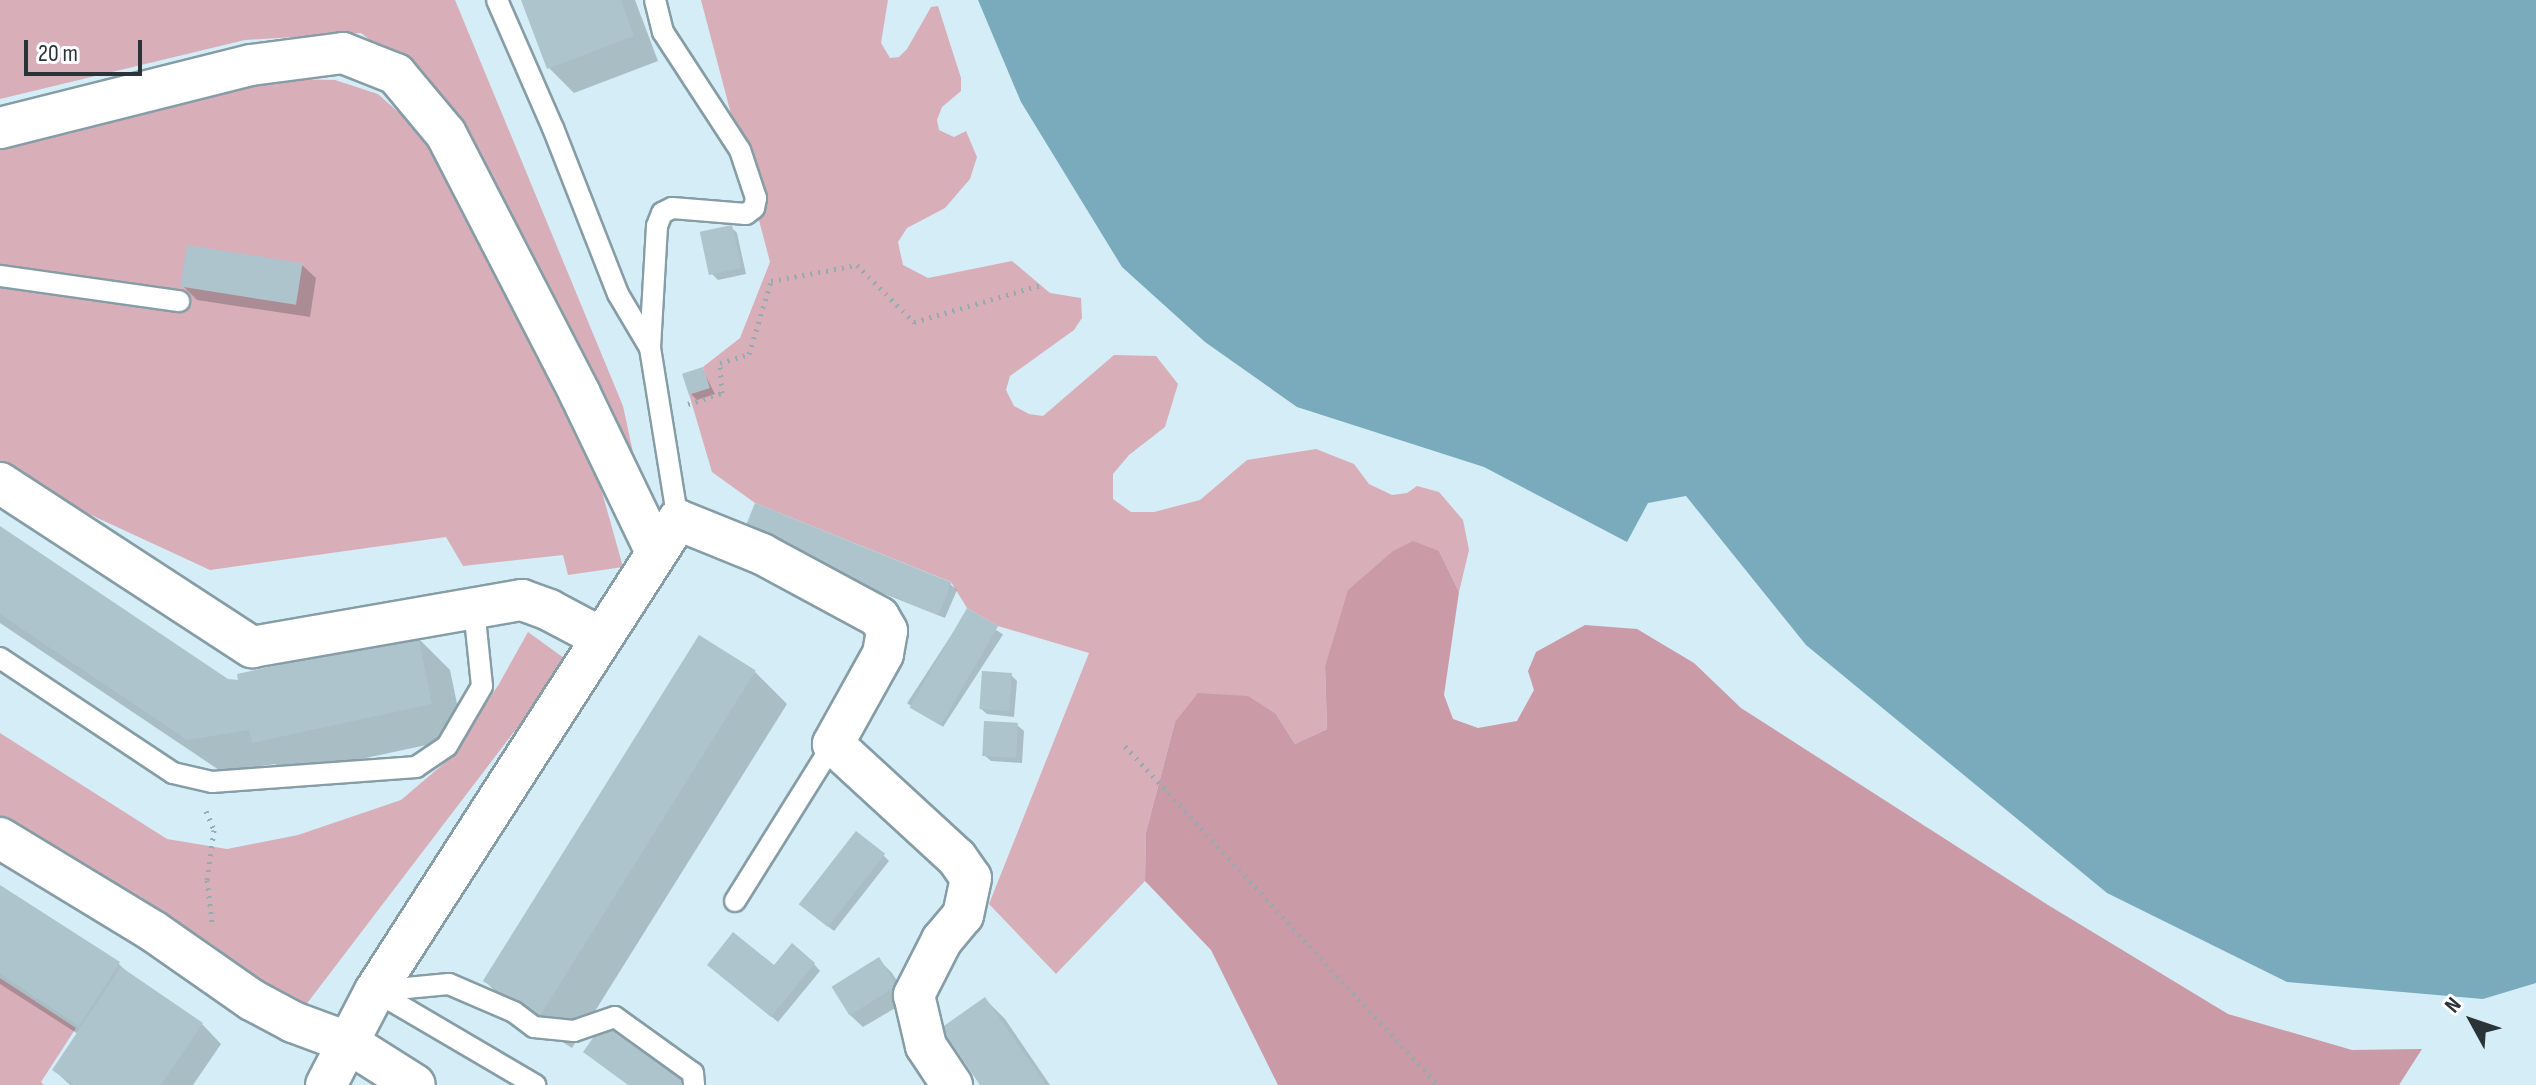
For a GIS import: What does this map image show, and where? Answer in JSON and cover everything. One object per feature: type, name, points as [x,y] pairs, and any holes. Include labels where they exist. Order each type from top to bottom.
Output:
[{"type":"street","points":[[0,128],[251,65],[343,53],[396,74],[446,134],[559,352],[656,552]]},
{"type":"street","points":[[0,483],[252,647],[522,600],[549,610],[600,637]]},
{"type":"street","points":[[326,1085],[375,991],[678,520],[762,554],[879,617],[887,631],[883,654],[833,744],[957,858],[971,878],[963,915],[942,940],[914,995],[926,1046],[952,1085]]},
{"type":"street","points":[[0,838],[153,931],[293,1022],[347,1042],[415,1085]]},
{"type":"lane","points":[[497,0],[553,128],[618,294],[650,348]]},
{"type":"lane","points":[[655,0],[663,32],[740,150],[756,198],[754,208],[746,214],[672,208],[662,213],[657,226],[650,348],[678,520]]},
{"type":"lane","points":[[0,276],[179,301]]},
{"type":"lane","points":[[0,658],[173,773],[212,782],[416,767],[447,746],[482,686],[474,608]]},
{"type":"lane","points":[[735,901],[833,744]]},
{"type":"lane","points":[[375,991],[449,984],[514,1012],[534,1027],[574,1031],[615,1017],[693,1073],[694,1085]]},
{"type":"lane","points":[[375,991],[535,1085]]},
{"type":"path","points":[[702,399],[722,393],[720,363],[749,354],[771,281],[857,265],[914,322],[1044,284]]},
{"type":"path","points":[[1125,746],[1438,1085]]},
{"type":"path","points":[[173,773],[206,811],[214,830],[207,880],[210,916],[226,981]]},
{"type":"shaded area","points":[[0,0],[455,0],[623,406],[645,508],[405,68],[361,33],[245,40],[0,99]]},
{"type":"shaded area","points":[[701,0],[888,0],[881,43],[890,58],[899,57],[907,49],[931,7],[938,6],[961,78],[961,91],[942,107],[937,120],[939,130],[954,137],[966,131],[977,157],[970,179],[945,208],[907,228],[898,242],[903,265],[928,278],[1012,261],[1050,293],[1081,298],[1082,318],[1074,330],[1010,376],[1006,390],[1014,406],[1029,414],[1043,416],[1114,355],[1156,356],[1178,384],[1165,427],[1129,455],[1113,474],[1113,499],[1131,512],[1154,512],[1200,500],[1247,460],[1316,449],[1354,464],[1369,484],[1392,495],[1407,493],[1417,486],[1439,492],[1463,520],[1469,550],[1459,592],[1439,551],[1325,667],[1327,729],[1295,744],[1276,714],[1175,722],[1146,832],[1145,881],[1056,974],[989,904],[1089,653],[998,626],[967,608],[951,582],[755,503],[712,472],[689,394],[709,388],[703,367],[740,338],[770,262]]},
{"type":"shaded area","points":[[279,79],[335,80],[378,94],[416,128],[450,176],[586,435],[623,567],[568,575],[563,555],[463,566],[446,537],[210,570],[24,484],[0,469],[0,132]]},
{"type":"shaded area","points":[[1413,541],[1439,551],[1459,592],[1444,695],[1453,719],[1478,728],[1517,721],[1534,690],[1528,671],[1536,652],[1585,625],[1637,629],[1694,663],[1741,708],[2048,905],[2228,1014],[2352,1050],[2422,1049],[2399,1085],[1278,1085],[1211,950],[1145,881],[1146,832],[1175,722],[1198,693],[1248,696],[1276,714],[1295,744],[1327,729],[1325,667],[1348,590],[1393,551]]},
{"type":"shaded area","points":[[528,632],[568,661],[302,1010],[0,823],[0,733],[167,839],[227,849],[298,835],[401,800],[448,760],[499,684]]},
{"type":"shaded area","points":[[0,978],[76,1028],[41,1082],[44,1085],[0,1085]]},
{"type":"water","points":[[978,0],[2536,0],[2536,983],[2483,999],[2287,982],[2107,893],[1806,645],[1686,496],[1648,503],[1627,542],[1484,467],[1297,407],[1205,342],[1122,267],[1021,102]]},
{"type":"building","points":[[521,0],[621,0],[634,36],[547,69]]},
{"type":"building","points":[[732,225],[741,268],[709,275],[700,232]]},
{"type":"building","points":[[187,245],[303,263],[296,305],[180,286]]},
{"type":"building","points":[[703,367],[710,388],[689,395],[682,374]]},
{"type":"building","points":[[755,503],[952,582],[938,615],[742,535]]},
{"type":"building","points":[[0,526],[228,679],[238,680],[237,674],[418,635],[432,704],[252,743],[249,730],[187,740],[0,614]]},
{"type":"building","points":[[967,608],[998,626],[941,726],[910,708]]},
{"type":"building","points":[[699,635],[756,671],[540,1017],[483,981]]},
{"type":"building","points":[[982,671],[1012,673],[1009,711],[979,709]]},
{"type":"building","points":[[984,721],[1018,723],[1016,758],[982,756]]},
{"type":"building","points":[[856,831],[885,854],[828,927],[799,904]]},
{"type":"building","points":[[0,885],[120,962],[79,1026],[0,974]]},
{"type":"building","points":[[733,932],[774,965],[792,943],[815,963],[771,1017],[707,965]]},
{"type":"building","points":[[879,957],[897,986],[850,1016],[832,987]]},
{"type":"building","points":[[121,967],[203,1023],[161,1085],[74,1085],[52,1070]]},
{"type":"building","points":[[985,997],[1046,1085],[980,1085],[941,1028]]},
{"type":"building","points":[[603,1024],[683,1081],[681,1085],[628,1085],[583,1052]]}]
